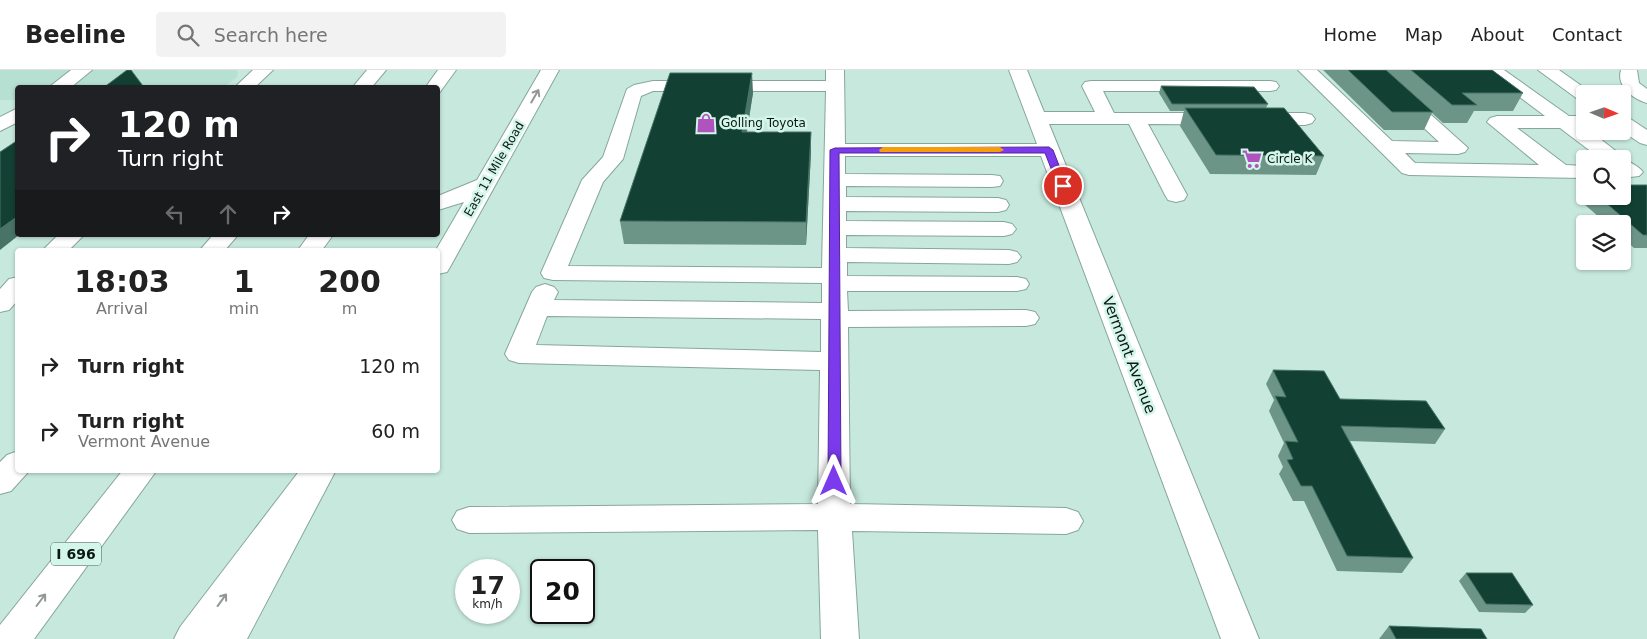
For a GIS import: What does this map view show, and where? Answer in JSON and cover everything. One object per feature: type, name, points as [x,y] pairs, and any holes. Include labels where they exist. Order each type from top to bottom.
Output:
[{"type":"main road","points":[[61,85],[83,70]]},
{"type":"main road","points":[[246,85],[264,70]]},
{"type":"main road","points":[[364,85],[377,70]]},
{"type":"main road","points":[[436,85],[447,70]]},
{"type":"main road","name":"East 11 Mile Road","points":[[440,263],[550,70]]},
{"type":"main road","name":"Vermont Avenue","points":[[1018,70],[1240,639]]},
{"type":"main road","points":[[1036,118],[1305,119],[1280,91],[1238,70]]},
{"type":"main road","points":[[1308,70],[1409,169],[1576,172]]},
{"type":"main road","points":[[1371,70],[1458,148],[1386,147]]},
{"type":"main road","points":[[1493,70],[1602,150]]},
{"type":"main road","points":[[1547,70],[1576,90]]},
{"type":"main road","points":[[1647,76],[1628,70],[1628,81],[1630,84],[1647,97]]},
{"type":"main road","points":[[835,361],[519,354],[593,180],[613,159],[633,93],[653,86],[834,78],[835,150],[834,257],[835,361],[834,516],[840,639]]},
{"type":"main road","points":[[1107,118],[1091,86],[1270,86]]},
{"type":"main road","points":[[0,102],[13,115]]},
{"type":"main road","points":[[1136,118],[1176,196]]},
{"type":"main road","points":[[1560,171],[1497,122],[1576,122]]},
{"type":"main road","points":[[1631,128],[1647,139]]},
{"type":"main road","points":[[835,150],[1049,150]]},
{"type":"main road","points":[[834,257],[992,181]]},
{"type":"main road","points":[[444,201],[485,184]]},
{"type":"main road","points":[[834,257],[998,205]]},
{"type":"main road","points":[[537,308],[1004,229]]},
{"type":"main road","points":[[57,248],[70,237]]},
{"type":"main road","points":[[214,248],[224,237]]},
{"type":"main road","points":[[311,248],[320,237]]},
{"type":"main road","points":[[553,273],[834,257],[1009,257]]},
{"type":"main road","points":[[834,257],[1017,284]]},
{"type":"main road","points":[[834,257],[1026,318]]},
{"type":"main road","points":[[0,296],[15,286]]},
{"type":"main road","points":[[0,304],[15,287]]},
{"type":"main road","points":[[0,482],[15,466]]},
{"type":"main road","name":"I 696","points":[[12,639],[139,473]]},
{"type":"main road","points":[[193,639],[317,473]]},
{"type":"main road","points":[[227,639],[317,473]]},
{"type":"main road","points":[[469,520],[834,516],[1066,521]]},
{"type":"shaded area","points":[[0,70],[236,70],[238,73],[237,77],[227,85],[15,85],[15,100],[0,100]]},
{"type":"building","points":[[127,70],[131,70],[142,85],[107,85]]},
{"type":"building","points":[[1348,70],[1386,70],[1433,112],[1392,112]]},
{"type":"building","points":[[1411,70],[1492,70],[1523,93],[1462,93],[1477,105],[1452,105]]},
{"type":"building","points":[[670,73],[752,73],[742,132],[811,132],[806,222],[620,221]]},
{"type":"building","points":[[1161,86],[1254,87],[1268,104],[1172,104]]},
{"type":"building","points":[[1185,108],[1284,108],[1324,156],[1216,155]]},
{"type":"building","points":[[15,142],[15,218],[0,229],[0,152]]},
{"type":"building","points":[[1631,185],[1647,185],[1647,235],[1643,235],[1631,225],[1631,215],[1620,215],[1608,205],[1631,205]]},
{"type":"building","points":[[1273,370],[1324,371],[1340,399],[1426,401],[1445,429],[1341,426],[1413,558],[1347,556],[1312,486],[1301,486],[1287,460],[1293,459],[1285,441],[1298,442],[1275,396],[1286,397]]},
{"type":"building","points":[[1466,573],[1512,573],[1533,605],[1486,604]]},
{"type":"building","points":[[1389,626],[1481,629],[1487,639],[1396,639]]},
{"type":"slow traffic","points":[[883,150],[1000,150]]},
{"type":"place","name":"Golling Toyota","points":[[706,123]]},
{"type":"place","name":"Circle K","points":[[1252,159]]},
{"type":"route","points":[[834,481],[835,150],[1049,150],[1063,186]]}]
